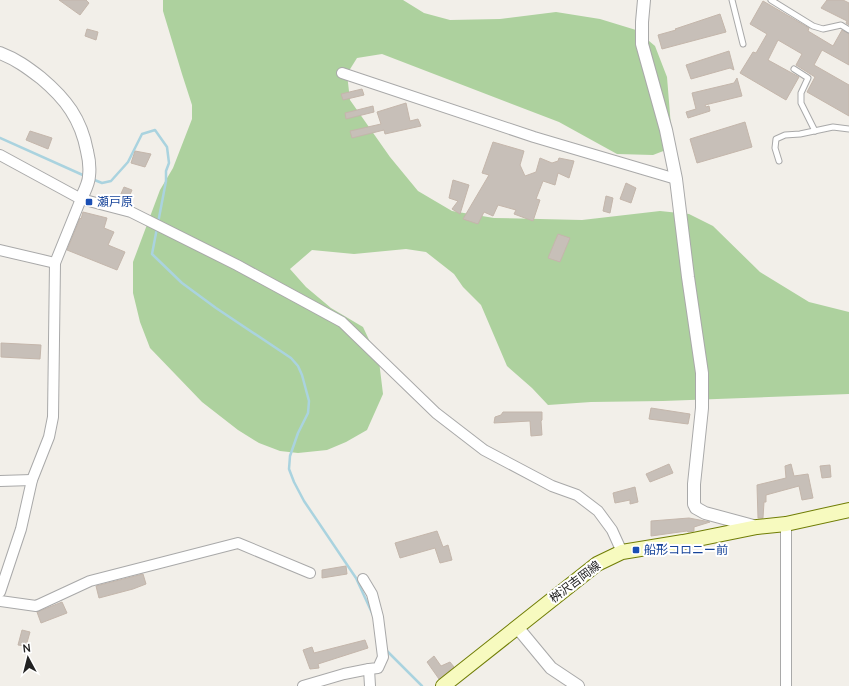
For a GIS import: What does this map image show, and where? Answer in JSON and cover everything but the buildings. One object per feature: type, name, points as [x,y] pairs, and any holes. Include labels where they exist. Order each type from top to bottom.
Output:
[{"type":"main road","name":"桝沢吉岡線","points":[[443,686],[597,564],[622,552],[683,542],[757,527],[786,524],[849,510]]},
{"type":"street","points":[[644,0],[642,44],[666,130],[676,179],[702,373],[702,408],[694,484],[694,504],[696,508],[705,513],[757,527]]},
{"type":"street","points":[[0,53],[16,60],[62,97],[78,121],[85,140],[89,158],[88,180],[55,263],[53,417],[50,437],[32,480],[21,530],[0,592]]},
{"type":"street","points":[[342,73],[534,137],[676,179]]},
{"type":"street","points":[[0,155],[81,199],[131,212],[237,265],[342,322],[436,413],[484,450],[552,486],[577,495],[598,512],[612,530],[622,552]]},
{"type":"street","points":[[0,250],[55,263]]},
{"type":"street","points":[[0,481],[32,480]]},
{"type":"street","points":[[786,524],[786,686]]},
{"type":"street","points":[[0,601],[36,606],[90,581],[238,543],[310,573]]},
{"type":"street","points":[[303,686],[369,668],[378,668],[383,657],[378,617],[372,594],[363,579]]},
{"type":"street","points":[[517,627],[551,668],[578,686]]},
{"type":"street","points":[[369,668],[370,686]]},
{"type":"lane","points":[[732,0],[743,44]]},
{"type":"lane","points":[[771,0],[812,26],[823,29],[841,25],[849,30]]},
{"type":"lane","points":[[794,69],[808,78],[800,93],[802,103],[815,131]]},
{"type":"lane","points":[[779,162],[775,148],[776,139],[785,135],[834,127],[849,129]]},
{"type":"green space","points":[[163,0],[403,0],[424,13],[450,20],[500,19],[556,12],[600,19],[636,30],[655,46],[667,77],[672,139],[666,150],[653,155],[617,154],[559,122],[382,54],[357,58],[347,74],[350,100],[390,157],[418,191],[452,211],[494,218],[582,220],[660,211],[689,214],[713,226],[760,272],[809,302],[849,312],[849,394],[663,401],[591,402],[548,405],[532,388],[507,366],[481,305],[463,287],[454,274],[426,252],[406,249],[354,254],[312,250],[290,269],[306,287],[331,308],[363,327],[379,361],[383,394],[367,430],[346,442],[327,450],[298,453],[280,451],[259,443],[238,430],[202,402],[150,348],[140,322],[133,293],[133,262],[160,190],[173,168],[192,119],[192,105],[163,11]]},
{"type":"waterway","points":[[92,179],[102,183],[111,181],[128,162],[142,134],[155,130],[167,147],[169,163],[166,171],[166,181],[158,223]]},
{"type":"waterway","points":[[0,138],[85,176]]},
{"type":"waterway","points":[[157,228],[152,254],[182,283],[216,308],[291,358],[298,366],[309,401],[308,413],[298,433],[290,456],[289,469],[304,501],[356,578],[373,615]]},
{"type":"waterway","points":[[386,650],[422,686]]},
{"type":"place","name":"瀬戸原","points":[[89,202]]},
{"type":"place","name":"船形コロニー前","points":[[636,550]]}]
